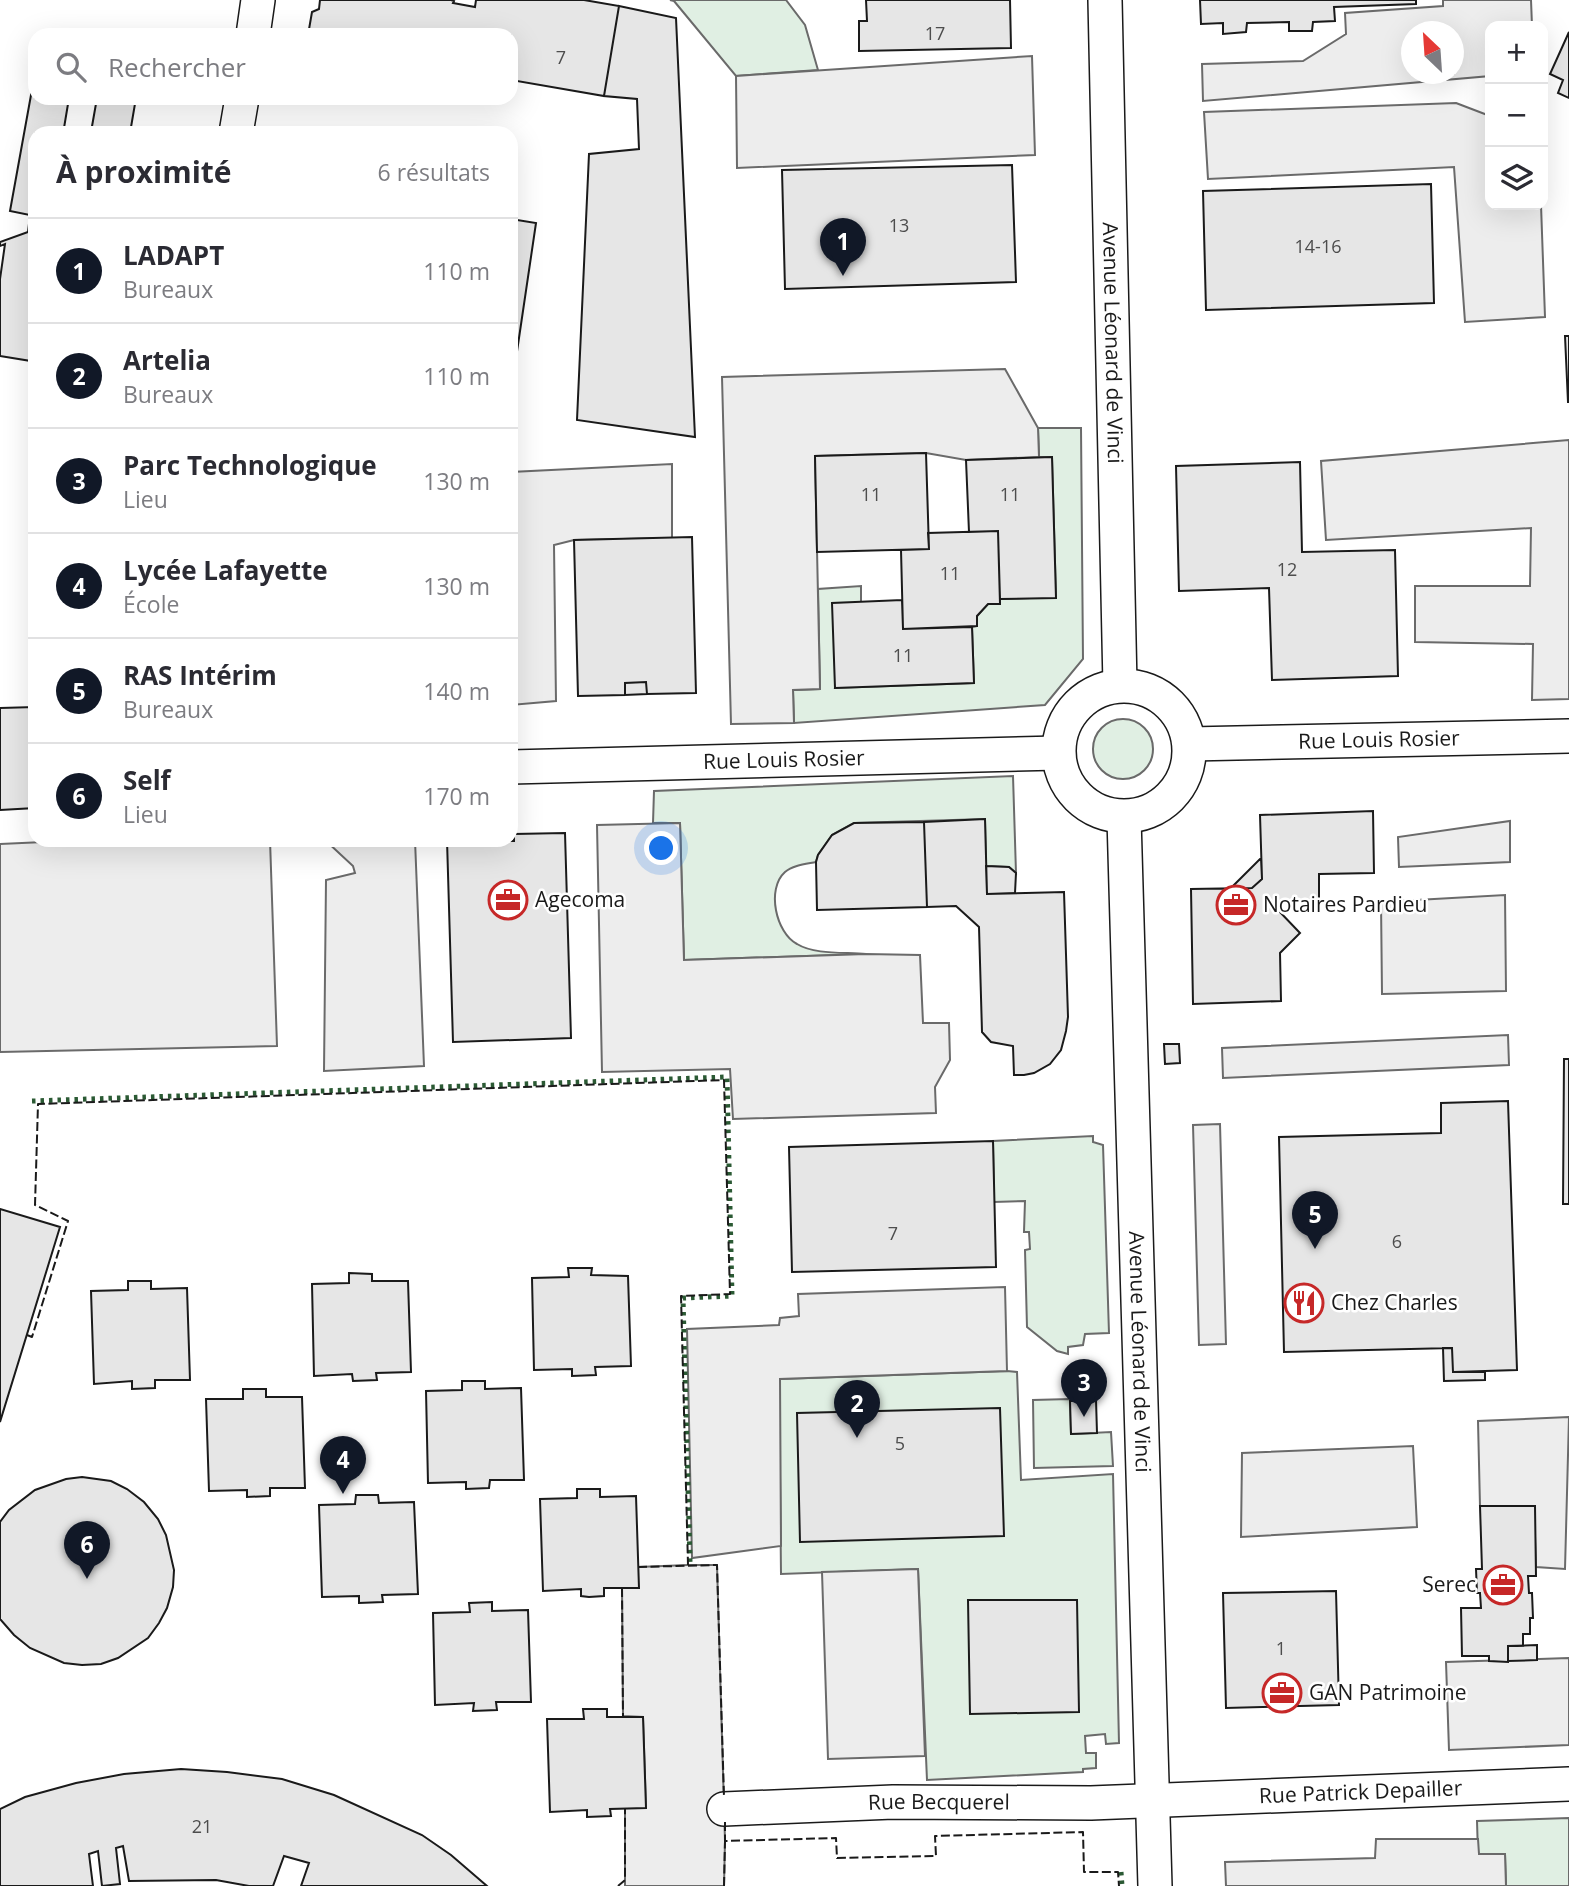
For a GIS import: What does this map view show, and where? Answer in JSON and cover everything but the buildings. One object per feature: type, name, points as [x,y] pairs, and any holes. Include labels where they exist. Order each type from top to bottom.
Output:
[{"type":"street","points":[[254,28],[258,0]]},
{"type":"street","name":"Avenue Léonard de Vinci","points":[[1105,0],[1120,685]]},
{"type":"street","points":[[237,126],[241,105]]},
{"type":"street","points":[[1120,685],[1145,689],[1167,701],[1183,720],[1190,744],[1189,766],[1180,787],[1173,795],[1146,814],[1124,818],[1099,813],[1078,799],[1063,778],[1058,753],[1062,729],[1075,707],[1095,692],[1120,685]]},
{"type":"street","name":"Rue Louis Rosier","points":[[1190,744],[1569,736]]},
{"type":"street","name":"Rue Louis Rosier","points":[[518,767],[1058,753]]},
{"type":"street","name":"Avenue Léonard de Vinci","points":[[1124,818],[1155,1886]]},
{"type":"street","name":"Rue Patrick Depailler","points":[[1153,1800],[1569,1784]]},
{"type":"street","name":"Rue Becquerel","points":[[724,1809],[893,1802],[1091,1803],[1153,1800]]},
{"type":"green space","points":[[670,0],[786,0],[805,25],[818,70],[736,76],[674,1]]},
{"type":"green space","points":[[1038,428],[1081,428],[1083,659],[1045,705],[794,723],[793,690],[820,689],[818,589],[861,586],[861,602],[835,688],[974,683],[972,627],[977,626],[977,616],[988,604],[1000,604],[1000,599],[1056,597],[1052,457],[1039,457]]},
{"type":"green space","points":[[1117,719],[1129,719],[1148,732],[1153,749],[1151,761],[1140,774],[1129,779],[1117,779],[1098,766],[1093,755],[1093,743],[1106,724]]},
{"type":"green space","points":[[1013,776],[1016,873],[1009,867],[986,866],[985,819],[854,823],[832,835],[816,862],[796,866],[785,872],[776,889],[776,910],[784,930],[804,948],[866,954],[684,960],[680,823],[653,823],[654,791]]},
{"type":"green space","points":[[1093,1136],[1093,1142],[1103,1145],[1109,1333],[1085,1334],[1083,1345],[1068,1347],[1068,1354],[1057,1351],[1027,1327],[1025,1250],[1030,1249],[1029,1232],[1024,1232],[1025,1201],[994,1202],[993,1141]]},
{"type":"green space","points":[[1017,1372],[1021,1480],[1113,1474],[1119,1743],[1106,1744],[1105,1734],[1085,1736],[1086,1753],[1096,1753],[1096,1768],[1083,1769],[1083,1772],[927,1780],[918,1569],[781,1574],[779,1379]]},
{"type":"green space","points":[[1070,1399],[1071,1434],[1111,1432],[1113,1466],[1034,1468],[1033,1400]]},
{"type":"green space","points":[[1569,1818],[1569,1886],[1506,1886],[1505,1854],[1478,1854],[1477,1821]]},
{"type":"shaded area","points":[[1443,0],[1531,0],[1532,21],[1485,21],[1485,76],[1464,78],[1464,21],[1401,21],[1401,84],[1203,101],[1202,64],[1303,61],[1346,34],[1345,13],[1443,6]]},
{"type":"shaded area","points":[[1032,56],[1035,155],[737,168],[736,76]]},
{"type":"shaded area","points":[[1456,103],[1485,114],[1485,210],[1541,210],[1545,317],[1465,322],[1454,167],[1208,179],[1204,112]]},
{"type":"shaded area","points":[[1005,369],[1038,428],[1039,457],[966,460],[926,453],[815,456],[820,689],[793,690],[794,723],[731,724],[722,377]]},
{"type":"shaded area","points":[[1569,440],[1569,699],[1532,700],[1533,644],[1415,642],[1415,586],[1530,586],[1531,528],[1326,540],[1321,461]]},
{"type":"shaded area","points":[[672,464],[672,538],[574,540],[554,545],[556,701],[518,704],[518,472]]},
{"type":"shaded area","points":[[1510,821],[1510,862],[1399,867],[1398,837]]},
{"type":"shaded area","points":[[680,823],[684,960],[866,954],[920,955],[923,1023],[949,1023],[950,1060],[935,1087],[936,1113],[733,1119],[730,1069],[602,1072],[597,825]]},
{"type":"shaded area","points":[[28,843],[28,847],[270,847],[277,1046],[0,1052],[0,844]]},
{"type":"shaded area","points":[[333,847],[415,847],[424,1066],[324,1071],[326,880],[355,873],[353,866]]},
{"type":"shaded area","points":[[1505,895],[1506,991],[1382,994],[1381,902]]},
{"type":"shaded area","points":[[1508,1035],[1509,1065],[1223,1078],[1222,1048]]},
{"type":"shaded area","points":[[1220,1124],[1226,1344],[1199,1345],[1193,1125]]},
{"type":"shaded area","points":[[1005,1287],[1007,1371],[780,1379],[781,1546],[692,1558],[687,1329],[779,1325],[780,1318],[799,1316],[798,1294]]},
{"type":"shaded area","points":[[1569,1417],[1565,1569],[1536,1567],[1534,1506],[1480,1506],[1478,1421]]},
{"type":"shaded area","points":[[1413,1446],[1417,1527],[1241,1537],[1242,1453]]},
{"type":"shaded area","points":[[717,1565],[724,1886],[625,1886],[625,1808],[646,1808],[643,1717],[623,1716],[622,1588],[638,1567]]},
{"type":"shaded area","points":[[918,1569],[925,1756],[828,1759],[822,1572]]},
{"type":"shaded area","points":[[1569,1658],[1569,1745],[1449,1750],[1446,1662]]},
{"type":"shaded area","points":[[1376,1839],[1478,1839],[1479,1854],[1505,1854],[1506,1886],[1226,1886],[1225,1862],[1375,1858]]},
{"type":"hedge","points":[[32,1101],[727,1077],[732,1296],[683,1298],[690,1562]]},
{"type":"hedge","points":[[1121,1872],[1122,1886]]},
{"type":"fence","points":[[27,1335],[32,1337],[68,1221],[35,1205],[38,1104],[724,1080],[730,1294],[681,1296],[688,1565]]},
{"type":"fence","points":[[638,1567],[717,1565],[724,1797]]},
{"type":"fence","points":[[622,1588],[623,1716]]},
{"type":"fence","points":[[618,1886],[625,1880],[625,1808]]},
{"type":"fence","points":[[725,1822],[725,1841],[836,1838],[837,1858],[936,1856],[935,1836],[1083,1832],[1084,1872],[1118,1872],[1119,1886]]},
{"type":"fence","points":[[724,1886],[725,1841]]},
{"type":"place","name":"LADAPT","points":[[843,276]]},
{"type":"place","name":"Agecoma","points":[[508,900]]},
{"type":"place","name":"Notaires Pardieu","points":[[1236,905]]},
{"type":"place","name":"RAS Intérim","points":[[1315,1249]]},
{"type":"place","name":"Chez Charles","points":[[1304,1303]]},
{"type":"place","name":"Parc Technologique","points":[[1084,1417]]},
{"type":"place","name":"Artelia","points":[[857,1438]]},
{"type":"place","name":"Lycée Lafayette","points":[[343,1494]]},
{"type":"place","name":"Self","points":[[87,1579]]},
{"type":"place","name":"Serec","points":[[1503,1585]]},
{"type":"place","name":"GAN Patrimoine","points":[[1282,1693]]}]
